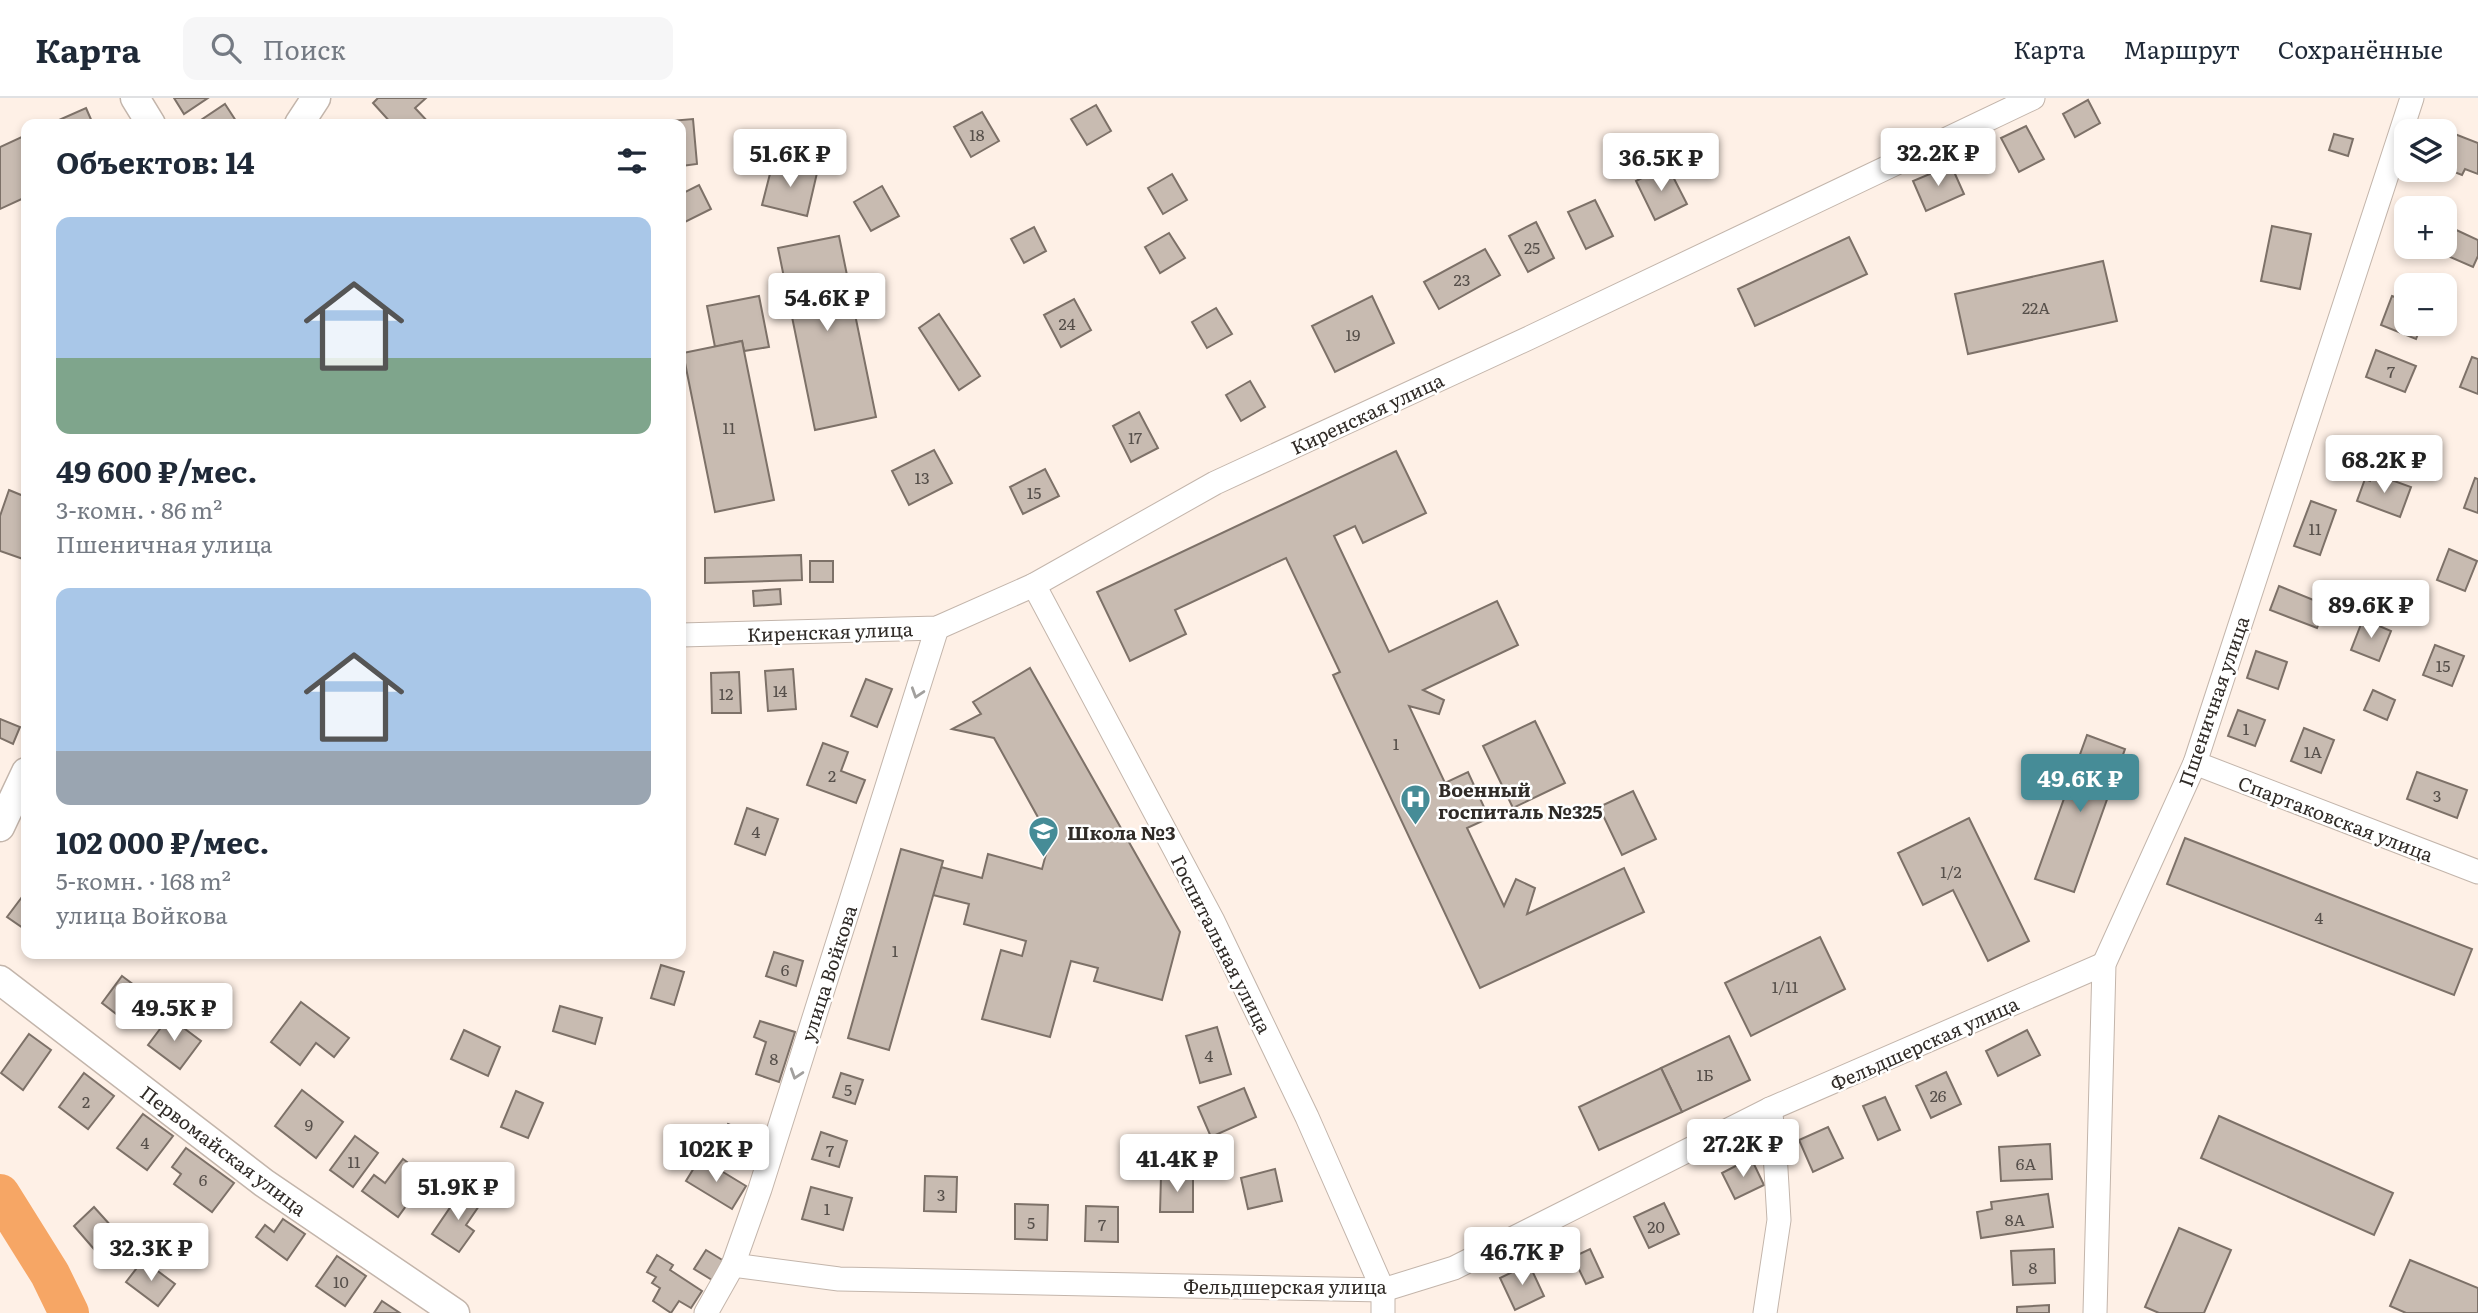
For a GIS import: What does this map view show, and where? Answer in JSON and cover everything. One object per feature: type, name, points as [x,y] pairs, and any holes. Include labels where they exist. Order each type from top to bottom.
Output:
[{"type":"street","points":[[135,98],[148,119]]},
{"type":"street","points":[[302,119],[316,98]]},
{"type":"street","name":"Киренская улица","points":[[686,635],[937,628],[1034,586],[1215,483],[1531,337],[2034,98]]},
{"type":"street","name":"Пшеничная улица","points":[[2095,1313],[2104,964],[2195,763],[2412,98]]},
{"type":"street","name":"Госпитальная улица","points":[[1034,586],[1213,921],[1307,1118],[1383,1302]]},
{"type":"street","name":"улица Войкова","points":[[706,1313],[733,1265],[760,1189],[937,628]]},
{"type":"street","name":"Спартаковская улица","points":[[2195,763],[2478,872]]},
{"type":"street","points":[[0,827],[21,786]]},
{"type":"street","name":"Фельдшерская улица","points":[[733,1265],[839,1279],[1383,1302],[1770,1110],[2104,964]]},
{"type":"street","name":"Первомайская улица","points":[[0,980],[264,1183],[455,1313]]},
{"type":"street","points":[[1765,1313],[1779,1220],[1770,1110]]},
{"type":"building","points":[[174,98],[208,98],[184,114]]},
{"type":"building","points":[[378,98],[426,98],[415,108],[425,119],[387,119],[373,103]]},
{"type":"building","points":[[2088,100],[2100,123],[2075,137],[2063,114]]},
{"type":"building","points":[[225,104],[235,119],[202,119]]},
{"type":"building","points":[[1096,105],[1111,131],[1087,145],[1071,119]]},
{"type":"building","points":[[86,108],[91,119],[61,119]]},
{"type":"building","points":[[982,112],[999,141],[971,157],[954,127]]},
{"type":"building","points":[[693,119],[697,164],[686,165],[686,120]]},
{"type":"building","points":[[2026,126],[2044,159],[2019,172],[2001,138]]},
{"type":"building","points":[[2334,134],[2353,139],[2348,156],[2329,150]]},
{"type":"building","points":[[2457,135],[2478,143],[2478,174],[2465,169],[2462,175],[2457,173]]},
{"type":"building","points":[[21,137],[21,199],[0,209],[0,147]]},
{"type":"building","points":[[773,162],[817,173],[807,216],[762,205]]},
{"type":"building","points":[[1667,165],[1687,204],[1655,220],[1636,181]]},
{"type":"building","points":[[1951,165],[1964,194],[1926,211],[1913,181]]},
{"type":"building","points":[[1172,174],[1187,200],[1163,214],[1148,188]]},
{"type":"building","points":[[699,185],[711,209],[686,222],[686,192]]},
{"type":"building","points":[[882,186],[899,216],[871,231],[854,202]]},
{"type":"building","points":[[1595,200],[1613,236],[1586,249],[1568,212]]},
{"type":"building","points":[[1536,222],[1554,258],[1528,272],[1509,236]]},
{"type":"building","points":[[2272,226],[2311,234],[2300,289],[2261,281]]},
{"type":"building","points":[[1034,227],[1046,251],[1024,263],[1011,239]]},
{"type":"building","points":[[2457,230],[2478,240],[2478,256],[2473,267],[2455,259],[2457,259]]},
{"type":"building","points":[[1169,233],[1185,258],[1160,273],[1145,247]]},
{"type":"building","points":[[839,236],[876,417],[815,430],[778,248]]},
{"type":"building","points":[[1849,237],[1867,274],[1755,326],[1738,289]]},
{"type":"building","points":[[1485,249],[1500,275],[1439,309],[1424,282]]},
{"type":"building","points":[[2103,261],[2117,321],[1968,354],[1955,294]]},
{"type":"building","points":[[759,296],[769,347],[744,351],[742,341],[715,347],[707,306]]},
{"type":"building","points":[[1372,296],[1394,343],[1335,372],[1312,326]]},
{"type":"building","points":[[2392,296],[2394,297],[2394,330],[2381,325]]},
{"type":"building","points":[[1074,299],[1091,330],[1061,347],[1044,315]]},
{"type":"building","points":[[1216,308],[1232,334],[1207,348],[1192,322]]},
{"type":"building","points":[[939,314],[980,376],[959,390],[919,328]]},
{"type":"building","points":[[742,341],[774,500],[715,512],[686,368],[686,352]]},
{"type":"building","points":[[2376,350],[2416,366],[2405,392],[2366,377]]},
{"type":"building","points":[[2472,357],[2478,359],[2478,394],[2460,387]]},
{"type":"building","points":[[1250,381],[1265,407],[1241,421],[1226,395]]},
{"type":"building","points":[[1139,412],[1158,448],[1131,462],[1113,426]]},
{"type":"building","points":[[934,450],[952,483],[909,505],[892,471]]},
{"type":"building","points":[[1396,451],[1426,513],[1363,543],[1355,526],[1334,536],[1389,652],[1497,601],[1518,645],[1423,690],[1444,700],[1439,714],[1409,706],[1445,783],[1468,772],[1489,818],[1467,828],[1504,906],[1516,879],[1535,888],[1527,914],[1624,868],[1644,912],[1480,988],[1333,675],[1340,672],[1286,558],[1175,610],[1186,634],[1130,661],[1097,592]]},
{"type":"building","points":[[1045,469],[1059,496],[1023,514],[1010,487]]},
{"type":"building","points":[[2372,473],[2411,487],[2400,517],[2357,501],[2365,479],[2370,481]]},
{"type":"building","points":[[2475,478],[2478,479],[2478,513],[2464,508]]},
{"type":"building","points":[[9,490],[21,495],[21,558],[0,551],[0,516]]},
{"type":"building","points":[[2311,501],[2336,510],[2320,555],[2294,546]]},
{"type":"building","points":[[2449,549],[2477,561],[2465,591],[2437,580]]},
{"type":"building","points":[[801,555],[802,580],[705,583],[705,558]]},
{"type":"building","points":[[810,561],[833,561],[833,582],[810,582]]},
{"type":"building","points":[[2279,586],[2326,605],[2317,628],[2270,610]]},
{"type":"building","points":[[780,589],[781,604],[754,606],[753,591]]},
{"type":"building","points":[[2363,619],[2391,631],[2379,661],[2351,650]]},
{"type":"building","points":[[2435,645],[2464,656],[2452,686],[2423,675]]},
{"type":"building","points":[[2256,651],[2287,662],[2278,689],[2247,678]]},
{"type":"building","points":[[1030,668],[1180,932],[1162,1000],[1094,981],[1098,968],[1071,961],[1050,1037],[982,1019],[1001,950],[1022,956],[1026,941],[964,924],[969,904],[933,895],[941,867],[982,878],[988,854],[1042,869],[1050,839],[994,738],[952,729],[981,714],[973,702]]},
{"type":"building","points":[[793,669],[796,709],[768,711],[765,671]]},
{"type":"building","points":[[739,672],[741,713],[712,713],[711,673]]},
{"type":"building","points":[[866,679],[892,689],[877,727],[851,716]]},
{"type":"building","points":[[2373,690],[2395,700],[2387,720],[2364,710]]},
{"type":"building","points":[[2238,710],[2265,720],[2255,746],[2228,736]]},
{"type":"building","points":[[0,719],[20,727],[13,744],[0,738]]},
{"type":"building","points":[[1535,721],[1565,783],[1513,808],[1483,746]]},
{"type":"building","points":[[2304,728],[2334,740],[2321,773],[2291,761]]},
{"type":"building","points":[[2087,735],[2125,749],[2074,892],[2035,879]]},
{"type":"building","points":[[823,743],[848,752],[841,771],[865,780],[856,803],[807,785]]},
{"type":"building","points":[[2417,772],[2467,790],[2457,818],[2407,799]]},
{"type":"building","points":[[1633,791],[1656,839],[1622,855],[1599,807]]},
{"type":"building","points":[[747,808],[778,819],[765,855],[735,844]]},
{"type":"building","points":[[1969,818],[2029,941],[1988,961],[1953,890],[1923,905],[1898,853]]},
{"type":"building","points":[[2185,838],[2472,949],[2454,995],[2167,884]]},
{"type":"building","points":[[901,849],[943,861],[889,1050],[848,1038]]},
{"type":"building","points":[[21,898],[21,927],[7,917]]},
{"type":"building","points":[[1820,937],[1845,989],[1751,1036],[1725,983]]},
{"type":"building","points":[[774,952],[803,961],[796,986],[766,976]]},
{"type":"building","points":[[661,965],[684,972],[674,1005],[651,998]]},
{"type":"building","points":[[122,976],[154,1000],[133,1027],[102,1003]]},
{"type":"building","points":[[301,1002],[349,1038],[334,1057],[316,1043],[300,1065],[271,1042]]},
{"type":"building","points":[[560,1006],[602,1018],[595,1044],[553,1031]]},
{"type":"building","points":[[169,1017],[201,1041],[180,1069],[148,1045]]},
{"type":"building","points":[[760,1021],[795,1032],[779,1082],[756,1074],[766,1042],[754,1037]]},
{"type":"building","points":[[1217,1027],[1231,1074],[1200,1083],[1186,1036]]},
{"type":"building","points":[[464,1030],[500,1047],[488,1076],[451,1059]]},
{"type":"building","points":[[2027,1030],[2040,1055],[1998,1076],[1986,1051]]},
{"type":"building","points":[[29,1034],[51,1050],[23,1090],[1,1073]]},
{"type":"building","points":[[1729,1036],[1750,1080],[1682,1112],[1661,1068]]},
{"type":"building","points":[[1661,1068],[1682,1112],[1599,1150],[1579,1107]]},
{"type":"building","points":[[1946,1072],[1961,1104],[1931,1118],[1916,1086]]},
{"type":"building","points":[[84,1073],[114,1096],[88,1129],[59,1107]]},
{"type":"building","points":[[841,1073],[863,1080],[855,1104],[833,1097]]},
{"type":"building","points":[[1244,1088],[1256,1117],[1211,1137],[1198,1107]]},
{"type":"building","points":[[302,1090],[343,1122],[316,1158],[275,1126]]},
{"type":"building","points":[[516,1091],[543,1103],[528,1138],[501,1127]]},
{"type":"building","points":[[1885,1097],[1900,1130],[1878,1140],[1863,1106]]},
{"type":"building","points":[[143,1114],[173,1136],[147,1170],[117,1148]]},
{"type":"building","points":[[2219,1116],[2393,1193],[2374,1235],[2201,1158]]},
{"type":"building","points":[[728,1124],[761,1139],[751,1162],[733,1154],[731,1159],[716,1153]]},
{"type":"building","points":[[1828,1127],[1843,1158],[1813,1172],[1799,1140]]},
{"type":"building","points":[[821,1132],[847,1141],[839,1167],[812,1159]]},
{"type":"building","points":[[355,1136],[378,1153],[353,1187],[330,1170]]},
{"type":"building","points":[[2050,1144],[2052,1179],[2001,1181],[1999,1147]]},
{"type":"building","points":[[186,1148],[234,1183],[212,1212],[174,1184],[181,1174],[172,1167]]},
{"type":"building","points":[[700,1158],[746,1186],[732,1209],[686,1181]]},
{"type":"building","points":[[1751,1158],[1764,1185],[1735,1199],[1722,1173]]},
{"type":"building","points":[[403,1159],[427,1177],[398,1217],[362,1191],[374,1175],[385,1183]]},
{"type":"building","points":[[1275,1169],[1282,1201],[1248,1209],[1241,1178]]},
{"type":"building","points":[[925,1176],[957,1177],[956,1212],[924,1211]]},
{"type":"building","points":[[1161,1176],[1193,1177],[1193,1212],[1160,1212]]},
{"type":"building","points":[[811,1187],[852,1198],[843,1230],[802,1219]]},
{"type":"building","points":[[462,1190],[481,1203],[466,1225],[474,1231],[459,1252],[432,1234]]},
{"type":"building","points":[[2048,1194],[2053,1227],[1981,1238],[1977,1212],[1992,1209],[1991,1202]]},
{"type":"building","points":[[1664,1203],[1679,1234],[1649,1248],[1634,1217]]},
{"type":"building","points":[[1015,1204],[1048,1205],[1047,1240],[1015,1239]]},
{"type":"building","points":[[1086,1206],[1118,1207],[1118,1242],[1085,1241]]},
{"type":"building","points":[[94,1207],[121,1237],[100,1256],[74,1226]]},
{"type":"building","points":[[283,1219],[305,1234],[287,1260],[256,1237],[265,1225],[274,1232]]},
{"type":"building","points":[[2179,1228],[2231,1250],[2204,1313],[2159,1313],[2145,1307]]},
{"type":"building","points":[[1590,1249],[1603,1277],[1586,1284],[1573,1257]]},
{"type":"building","points":[[2054,1249],[2055,1283],[2013,1285],[2011,1251]]},
{"type":"building","points":[[706,1250],[724,1261],[712,1280],[694,1269]]},
{"type":"building","points":[[657,1255],[673,1265],[670,1270],[702,1291],[691,1308],[679,1301],[671,1313],[653,1301],[660,1288],[652,1283],[656,1277],[647,1272]]},
{"type":"building","points":[[337,1256],[366,1276],[345,1306],[316,1286]]},
{"type":"building","points":[[143,1260],[175,1284],[158,1306],[126,1282]]},
{"type":"building","points":[[2410,1260],[2478,1288],[2478,1313],[2406,1313],[2390,1306]]},
{"type":"building","points":[[1529,1264],[1544,1296],[1515,1310],[1500,1278]]},
{"type":"building","points":[[382,1301],[400,1313],[374,1313]]},
{"type":"building","points":[[2049,1305],[2049,1313],[2017,1313],[2017,1307]]},
{"type":"waterway","points":[[0,1194],[50,1274],[69,1313]]},
{"type":"place","name":"Военный госпиталь №325","points":[[1415,827]]},
{"type":"place","name":"Школа №3","points":[[1044,859]]}]
